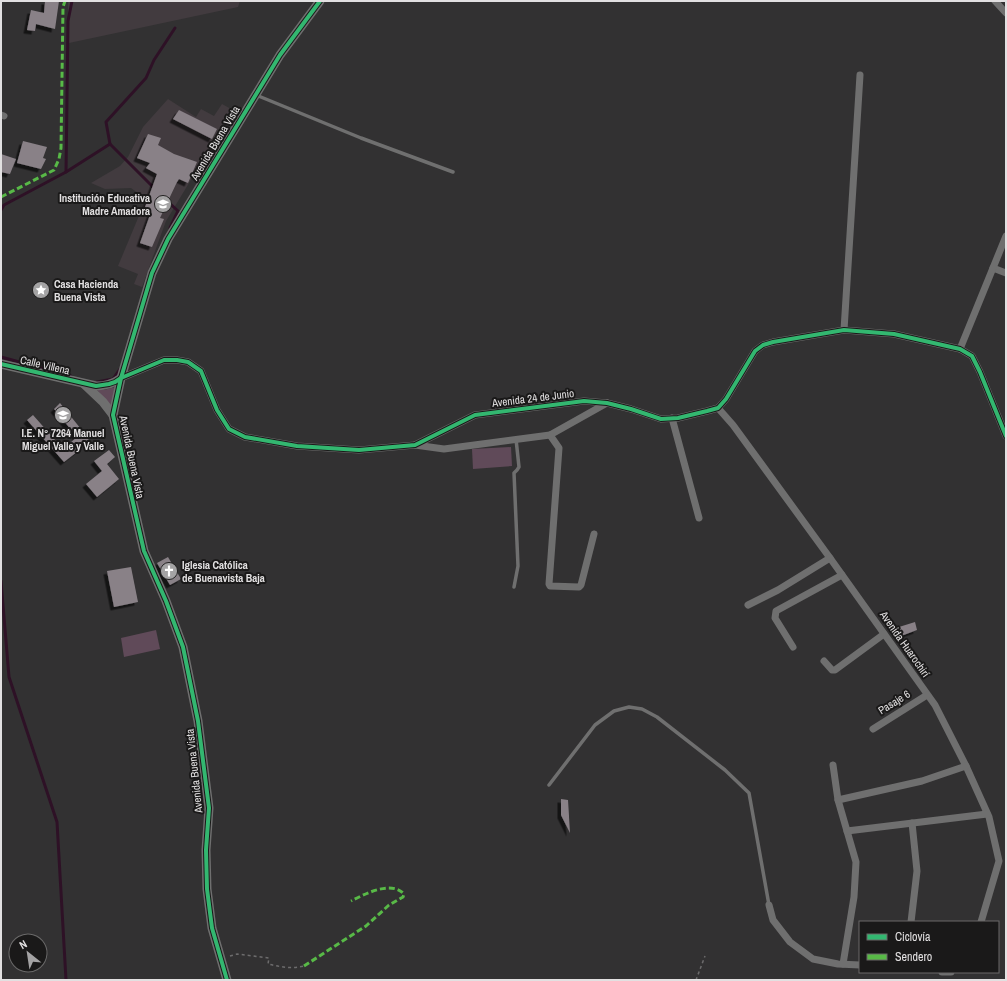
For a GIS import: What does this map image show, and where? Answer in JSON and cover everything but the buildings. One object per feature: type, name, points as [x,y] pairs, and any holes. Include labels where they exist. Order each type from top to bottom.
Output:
[{"type":"street","name":"Avenida Buena Vista","points":[[227,980],[212,928],[206,850],[209,808],[198,721],[183,647],[166,601],[144,551],[113,415],[121,378],[152,273],[168,239],[280,54],[320,1]]},
{"type":"street","points":[[995,1],[1006,13]]},
{"type":"street","points":[[844,330],[860,75]]},
{"type":"street","points":[[960,349],[1006,236]]},
{"type":"street","points":[[993,268],[1006,274]]},
{"type":"street","points":[[718,408],[726,399],[755,351],[763,345],[844,330],[894,334],[960,349],[972,356],[1006,436]]},
{"type":"street","name":"Avenida 24 de Junio","points":[[121,378],[164,360],[188,362],[201,371],[217,410],[229,429],[245,437],[297,446],[359,450],[415,444],[444,449],[550,435],[607,403]]},
{"type":"street","name":"Calle Villena","points":[[1,364],[84,384],[103,386],[115,382],[121,378]]},
{"type":"street","points":[[84,384],[103,402],[113,415]]},
{"type":"street","name":"Avenida 24 de Junio","points":[[415,444],[475,415],[584,401],[607,403],[661,419],[685,416],[718,408]]},
{"type":"street","name":"Avenida Huarochirí","points":[[718,408],[733,425],[935,705],[966,766],[987,814],[999,861],[981,921]]},
{"type":"street","points":[[672,418],[699,518]]},
{"type":"street","points":[[550,435],[559,448],[550,586],[579,587],[581,585],[594,534]]},
{"type":"street","points":[[748,605],[778,590],[830,558]]},
{"type":"street","points":[[793,647],[775,618],[776,611],[842,576]]},
{"type":"street","points":[[824,661],[832,670],[835,670],[884,634]]},
{"type":"street","name":"Pasaje 6","points":[[873,728],[927,695]]},
{"type":"street","points":[[833,765],[838,800],[856,862],[854,897],[843,964]]},
{"type":"street","points":[[838,800],[922,781],[966,766]]},
{"type":"street","points":[[847,830],[987,814]]},
{"type":"street","points":[[911,921],[918,871],[912,823]]},
{"type":"street","points":[[769,905],[773,920],[790,942],[813,959],[859,965]]},
{"type":"lane","points":[[255,95],[360,138],[453,172]]},
{"type":"lane","points":[[514,587],[518,566],[514,473],[519,467],[516,439]]},
{"type":"lane","points":[[549,786],[595,725],[614,711],[630,707],[642,709],[657,717],[725,770],[749,793],[769,905]]},
{"type":"path","points":[[221,958],[237,954],[269,958],[268,964],[281,967],[297,968],[304,966]]},
{"type":"path","points":[[696,980],[705,956]]},
{"type":"shaded area","points":[[68,1],[240,1],[238,7],[69,43]]},
{"type":"shaded area","points":[[168,99],[196,117],[201,109],[214,116],[222,104],[231,109],[166,221],[142,287],[134,284],[138,274],[118,266],[146,199],[131,188],[105,189],[91,183],[120,166],[128,157],[143,127]]},
{"type":"shaded area","points":[[115,387],[111,407],[97,390]]},
{"type":"shaded area","points":[[511,447],[512,466],[473,469],[472,449]]},
{"type":"shaded area","points":[[156,630],[160,649],[124,657],[121,638]]},
{"type":"waterway","points":[[66,172],[68,21],[72,1]]},
{"type":"waterway","points":[[110,144],[106,122],[146,78],[154,60],[175,28]]},
{"type":"waterway","points":[[1,210],[4,205],[66,172],[110,144],[155,189]]},
{"type":"waterway","points":[[165,199],[178,211],[170,228]]},
{"type":"waterway","points":[[1,357],[71,376]]},
{"type":"waterway","points":[[97,382],[113,379],[120,369]]},
{"type":"waterway","points":[[1,581],[9,677],[57,822],[66,980]]},
{"type":"marked path","points":[[1,197],[54,170],[59,159],[61,148],[63,7],[65,1]]},
{"type":"marked path","points":[[304,966],[366,926],[389,905],[403,897],[404,894],[399,890],[385,888],[370,892],[351,901]]},
{"type":"cycle path","points":[[227,980],[212,928],[207,889],[206,850],[209,808],[198,721],[183,647],[166,601],[144,551],[113,415],[121,378],[152,273],[168,239],[280,55],[320,1]]},
{"type":"cycle path","points":[[1,364],[96,386],[115,382],[164,360],[188,362],[201,371],[217,410],[229,429],[245,437],[297,446],[359,450],[415,445],[475,415],[584,401],[607,403],[661,419],[678,418],[707,411],[718,408],[726,399],[755,351],[763,345],[844,330],[894,334],[960,349],[972,356],[1006,436]]},
{"type":"place","name":"Institución Educativa Madre Amadora","points":[[163,204]]},
{"type":"place","name":"Casa Hacienda Buena Vista","points":[[41,290]]},
{"type":"place","name":"I.E. N° 7264 Manuel Miguel Valle y Valle","points":[[63,415]]},
{"type":"place","name":"Iglesia Católica de Buenavista Baja","points":[[169,571]]}]
